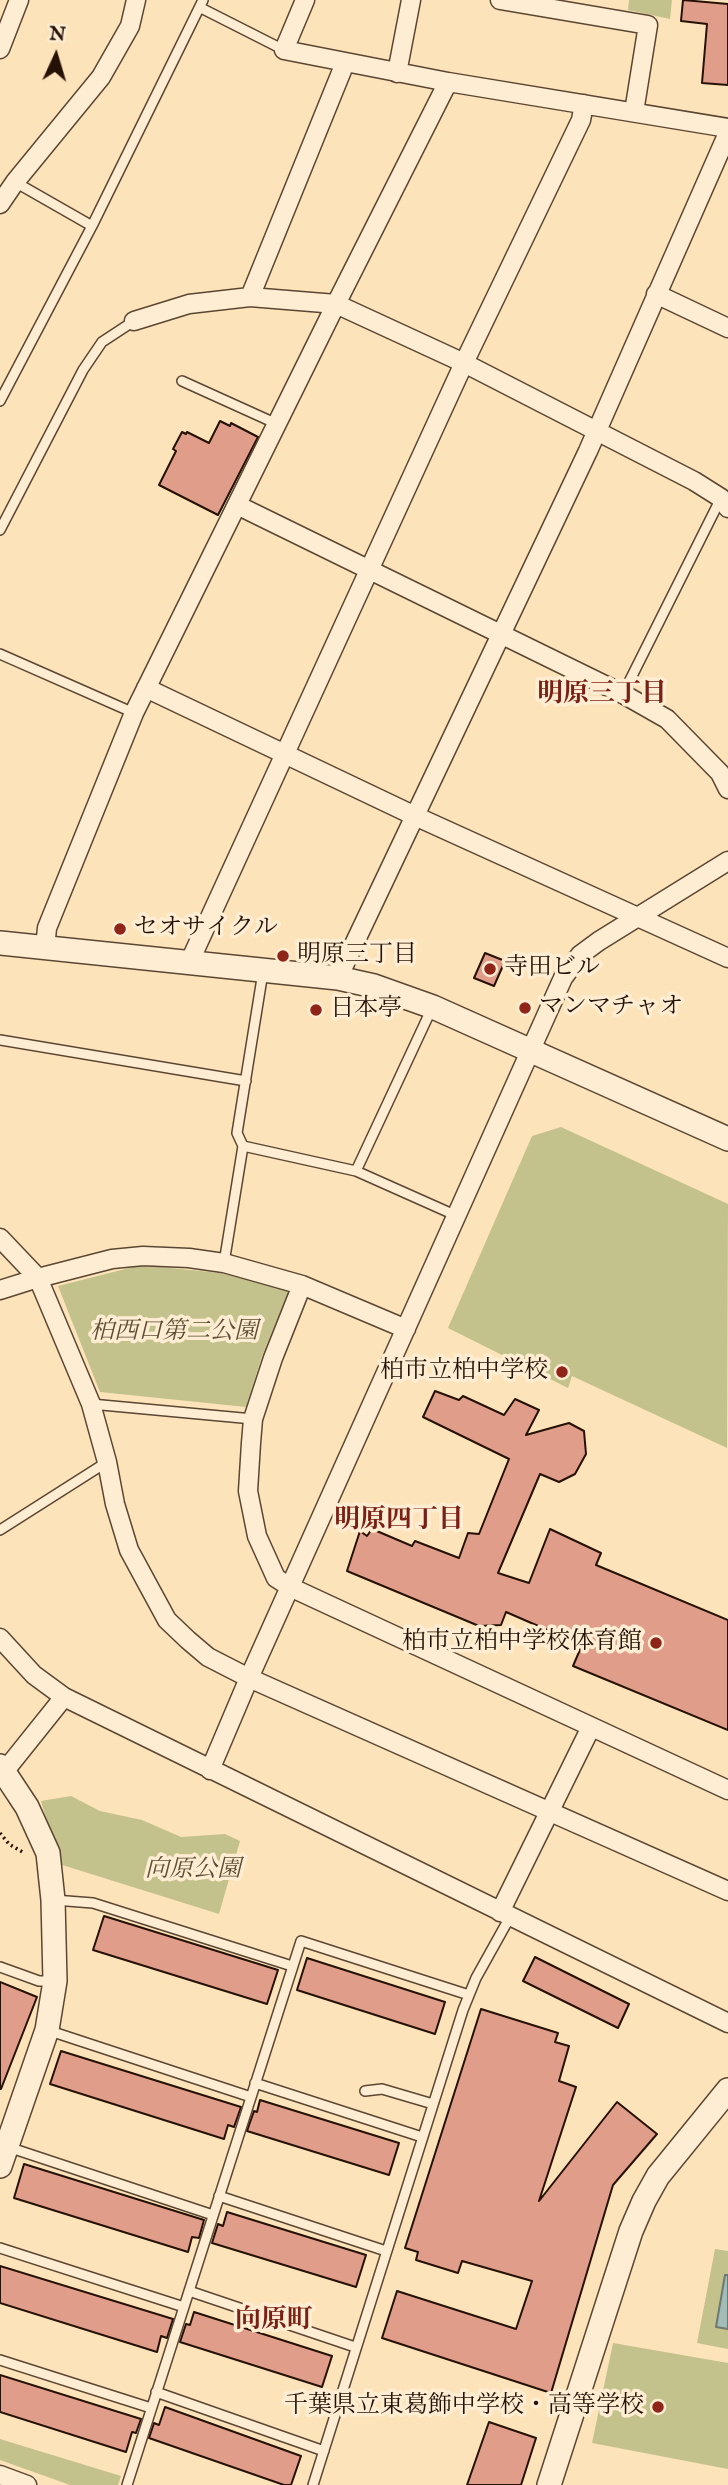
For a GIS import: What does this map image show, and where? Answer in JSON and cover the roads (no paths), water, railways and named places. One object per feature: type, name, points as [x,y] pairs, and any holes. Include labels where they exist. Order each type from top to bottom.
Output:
[{"type":"street","points":[[0,50],[19,0]]},
{"type":"street","points":[[0,204],[15,181],[101,77],[130,26],[136,0]]},
{"type":"street","points":[[305,0],[284,50],[397,73],[634,112],[728,131],[597,432],[338,978]]},
{"type":"street","points":[[397,73],[411,0]]},
{"type":"street","points":[[500,0],[648,25],[634,112]]},
{"type":"street","points":[[250,297],[345,63]]},
{"type":"street","points":[[45,948],[47,928],[134,713],[448,82]]},
{"type":"street","points":[[189,963],[464,363],[581,120],[584,104]]},
{"type":"street","points":[[656,293],[728,328]]},
{"type":"street","points":[[134,321],[188,304],[250,297],[336,304],[464,363],[694,481],[724,503]]},
{"type":"street","points":[[237,505],[623,694],[667,719],[720,773],[728,789]]},
{"type":"street","points":[[146,688],[415,816],[728,958]]},
{"type":"street","points":[[210,1770],[563,978],[580,955],[728,861]]},
{"type":"street","points":[[0,943],[338,978],[374,986],[433,1007],[728,1139]]},
{"type":"street","points":[[0,1238],[38,1278],[91,1404],[129,1550],[167,1620],[208,1657],[249,1678],[728,1891]]},
{"type":"street","points":[[0,1290],[112,1259],[144,1256],[189,1258],[224,1263],[302,1285],[406,1329]]},
{"type":"street","points":[[302,1285],[273,1358],[253,1419],[248,1491],[257,1536],[276,1578],[290,1587],[728,1790]]},
{"type":"street","points":[[0,1638],[34,1675],[64,1697],[728,2023]]},
{"type":"street","points":[[3,2157],[47,2030],[55,1981],[53,1900],[48,1853],[27,1807],[2,1769],[64,1697]]},
{"type":"street","points":[[505,1914],[549,1812],[592,1727]]},
{"type":"street","points":[[549,2485],[632,2231],[644,2202],[658,2176],[728,2090]]},
{"type":"street","points":[[0,2475],[27,2485]]},
{"type":"lane","points":[[0,401],[92,226],[202,4],[284,50]]},
{"type":"lane","points":[[15,181],[92,226]]},
{"type":"lane","points":[[0,530],[83,370],[102,342],[134,321]]},
{"type":"lane","points":[[182,381],[277,424]]},
{"type":"lane","points":[[623,694],[724,503]]},
{"type":"lane","points":[[0,654],[134,713]]},
{"type":"lane","points":[[224,1263],[243,1146],[237,1133],[264,970]]},
{"type":"lane","points":[[356,1171],[433,1007]]},
{"type":"lane","points":[[0,1040],[246,1081]]},
{"type":"lane","points":[[243,1146],[356,1171],[457,1216]]},
{"type":"lane","points":[[91,1404],[253,1419]]},
{"type":"lane","points":[[0,1530],[107,1462]]},
{"type":"lane","points":[[53,1900],[93,1903],[292,1966]]},
{"type":"lane","points":[[313,2485],[469,1994],[505,1914]]},
{"type":"lane","points":[[127,2485],[301,1941],[469,1994]]},
{"type":"lane","points":[[0,1967],[39,1982],[55,1981]]},
{"type":"lane","points":[[47,2030],[251,2098]]},
{"type":"lane","points":[[255,2083],[422,2137]]},
{"type":"lane","points":[[365,2091],[382,2089],[433,2104]]},
{"type":"lane","points":[[3,2157],[213,2215]]},
{"type":"lane","points":[[219,2196],[386,2251]]},
{"type":"lane","points":[[0,2248],[184,2307]]},
{"type":"lane","points":[[189,2291],[355,2347]]},
{"type":"lane","points":[[0,2360],[151,2408]]},
{"type":"lane","points":[[156,2392],[324,2451]]},
{"type":"water","points":[[725,2275],[728,2275],[728,2329],[716,2327]]},
{"type":"place","name":"セオサイクル","points":[[120,929]]},
{"type":"place","name":"明原三丁目","points":[[283,956]]},
{"type":"place","name":"寺田ビル","points":[[490,969]]},
{"type":"place","name":"マンマチャオ","points":[[525,1008]]},
{"type":"place","name":"日本亭","points":[[316,1010]]},
{"type":"place","name":"柏市立柏中学校","points":[[562,1372]]},
{"type":"place","name":"柏市立柏中学校体育館","points":[[656,1643]]},
{"type":"place","name":"千葉県立東葛飾中学校・高等学校","points":[[658,2407]]},
{"type":"district","name":"明原三丁目","points":[[602,696]]},
{"type":"district","name":"明原四丁目","points":[[399,1522]]},
{"type":"district","name":"向原町","points":[[274,2322]]},
{"type":"park label","name":"柏西口第二公園","points":[[174,1333]]},
{"type":"park label","name":"向原公園","points":[[193,1871]]}]
